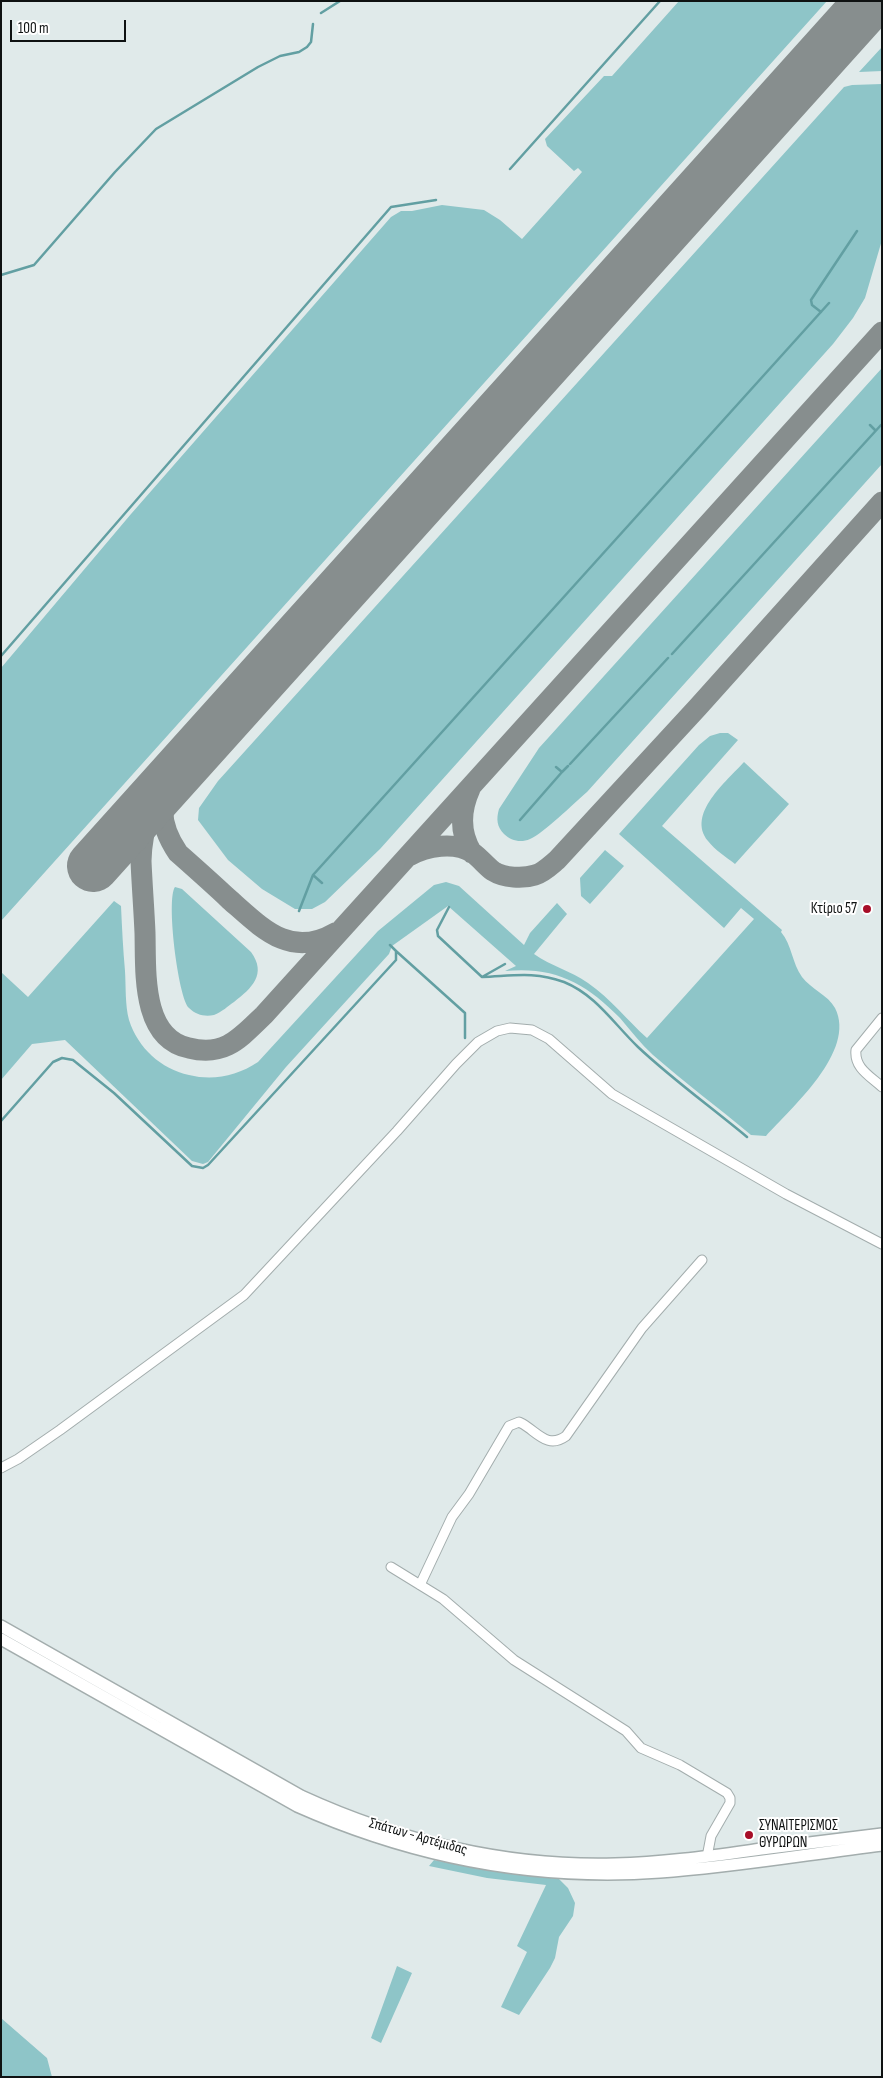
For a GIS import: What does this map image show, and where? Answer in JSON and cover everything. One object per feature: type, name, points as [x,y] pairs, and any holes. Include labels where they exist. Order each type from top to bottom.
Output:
[{"type":"main road","name":"Σπάτων - Αρτέμιδας","points":[[1,1626],[285,1787],[338,1813],[384,1830],[476,1853],[518,1859],[614,1864],[707,1857],[882,1834]]},
{"type":"main road","name":"Σπάτων - Αρτέμιδας","points":[[1,1639],[297,1806],[372,1836],[432,1854],[517,1869],[564,1873],[615,1874],[660,1872],[882,1844]]},
{"type":"street","points":[[882,1018],[856,1050],[855,1055],[858,1066],[882,1087]]},
{"type":"street","points":[[1,1468],[18,1459],[60,1430],[244,1295],[397,1131],[456,1064],[485,1038],[503,1029],[525,1029],[549,1039],[612,1094],[786,1194],[882,1244]]},
{"type":"street","points":[[420,1585],[452,1517],[509,1426],[514,1423],[523,1424],[547,1441],[556,1441],[566,1436],[642,1328],[702,1260]]},
{"type":"street","points":[[391,1566],[454,1607],[514,1660],[626,1732],[641,1748],[680,1766],[727,1793],[730,1803],[711,1836],[707,1857]]},
{"type":"shaded area","points":[[679,1],[827,1],[1,921],[1,668],[131,514],[391,217],[401,211],[412,211],[442,205],[484,210],[500,220],[522,239],[582,172],[578,168],[574,171],[547,146],[545,139],[604,76],[612,76]]},
{"type":"shaded area","points":[[882,47],[882,71],[859,72]]},
{"type":"shaded area","points":[[882,84],[882,240],[865,298],[853,318],[833,344],[380,849],[325,902],[312,909],[295,909],[262,889],[228,860],[198,820],[199,808],[218,781],[844,87]]},
{"type":"shaded area","points":[[882,368],[882,464],[587,792],[536,836],[520,841],[513,840],[507,836],[499,826],[497,819],[499,809],[539,748]]},
{"type":"shaded area","points":[[728,733],[738,740],[662,826],[782,930],[781,932],[788,943],[802,977],[832,1003],[839,1025],[837,1042],[818,1078],[805,1095],[766,1136],[751,1135],[677,1076],[649,1051],[620,1018],[582,986],[554,974],[539,971],[505,971],[516,966],[448,906],[392,946],[389,954],[286,1067],[208,1162],[203,1164],[192,1161],[65,1040],[32,1044],[1,1080],[1,972],[28,997],[114,901],[121,906],[127,1008],[133,1030],[138,1040],[152,1056],[169,1068],[189,1075],[198,1077],[225,1076],[242,1071],[258,1062],[378,931],[434,885],[446,882],[459,886],[524,945],[530,933],[557,903],[567,914],[534,954],[588,983],[612,1003],[647,1038],[754,919],[741,908],[724,928],[619,834],[699,745],[710,736]]},
{"type":"shaded area","points":[[744,762],[789,804],[735,864],[708,841],[703,831],[702,820],[705,809],[711,799]]},
{"type":"shaded area","points":[[605,850],[624,866],[590,904],[581,896],[580,878]]},
{"type":"shaded area","points":[[175,887],[182,889],[251,952],[256,960],[257,974],[252,986],[234,1002],[214,1015],[204,1016],[198,1014],[189,1008],[185,1000],[177,968],[173,928],[172,909]]},
{"type":"shaded area","points":[[434,1860],[485,1870],[559,1879],[568,1888],[575,1903],[573,1916],[559,1937],[555,1958],[550,1968],[519,2015],[501,2007],[527,1952],[517,1946],[546,1885],[487,1878],[429,1866]]},
{"type":"shaded area","points":[[397,1966],[412,1973],[381,2043],[371,2038]]},
{"type":"shaded area","points":[[1,2018],[47,2058],[52,2077],[1,2077]]},
{"type":"waterway","points":[[321,13],[340,1]]},
{"type":"waterway","points":[[510,169],[660,1]]},
{"type":"waterway","points":[[1,275],[34,265],[115,172],[156,129],[258,67],[280,56],[299,52],[307,47],[311,42],[313,24]]},
{"type":"waterway","points":[[1,656],[391,207],[436,200]]},
{"type":"waterway","points":[[821,312],[812,305],[811,300],[857,231]]},
{"type":"waterway","points":[[299,911],[313,875],[829,303]]},
{"type":"waterway","points":[[870,425],[875,430]]},
{"type":"waterway","points":[[672,654],[881,425]]},
{"type":"waterway","points":[[570,764],[668,658]]},
{"type":"waterway","points":[[556,767],[562,772],[568,766]]},
{"type":"waterway","points":[[520,820],[562,772]]},
{"type":"waterway","points":[[313,875],[322,883]]},
{"type":"waterway","points":[[449,907],[437,930],[438,936],[482,977],[505,964]]},
{"type":"waterway","points":[[1,1121],[53,1062],[62,1058],[73,1060],[114,1093],[192,1166],[203,1168],[208,1165],[396,960],[396,951],[390,945]]},
{"type":"waterway","points":[[396,951],[465,1013],[465,1038]]},
{"type":"waterway","points":[[482,977],[543,976],[564,982],[586,994],[651,1059],[747,1137]]},
{"type":"taxiway","points":[[172,779],[158,798],[149,817],[143,837],[141,861],[149,1001],[154,1017],[162,1031],[173,1042],[189,1048],[213,1050],[231,1044],[264,1015],[882,332]]},
{"type":"taxiway","points":[[409,856],[432,847],[449,846],[466,849],[493,871],[503,875],[525,877],[538,874],[547,869],[698,707],[882,502]]},
{"type":"taxiway","points":[[470,789],[464,805],[462,821],[465,837],[472,853]]},
{"type":"taxiway","points":[[166,791],[163,807],[164,823],[166,831],[178,853],[254,921],[265,930],[290,941],[304,943],[319,940],[335,933]]},
{"type":"runway","points":[[93,866],[871,1]]},
{"type":"place","name":"Κτίριο 57","points":[[867,909]]},
{"type":"place","name":"ΣΥΝΑΙΤΕΡΙΣΜΟΣ ΘΥΡΩΡΩΝ","points":[[749,1835]]}]
